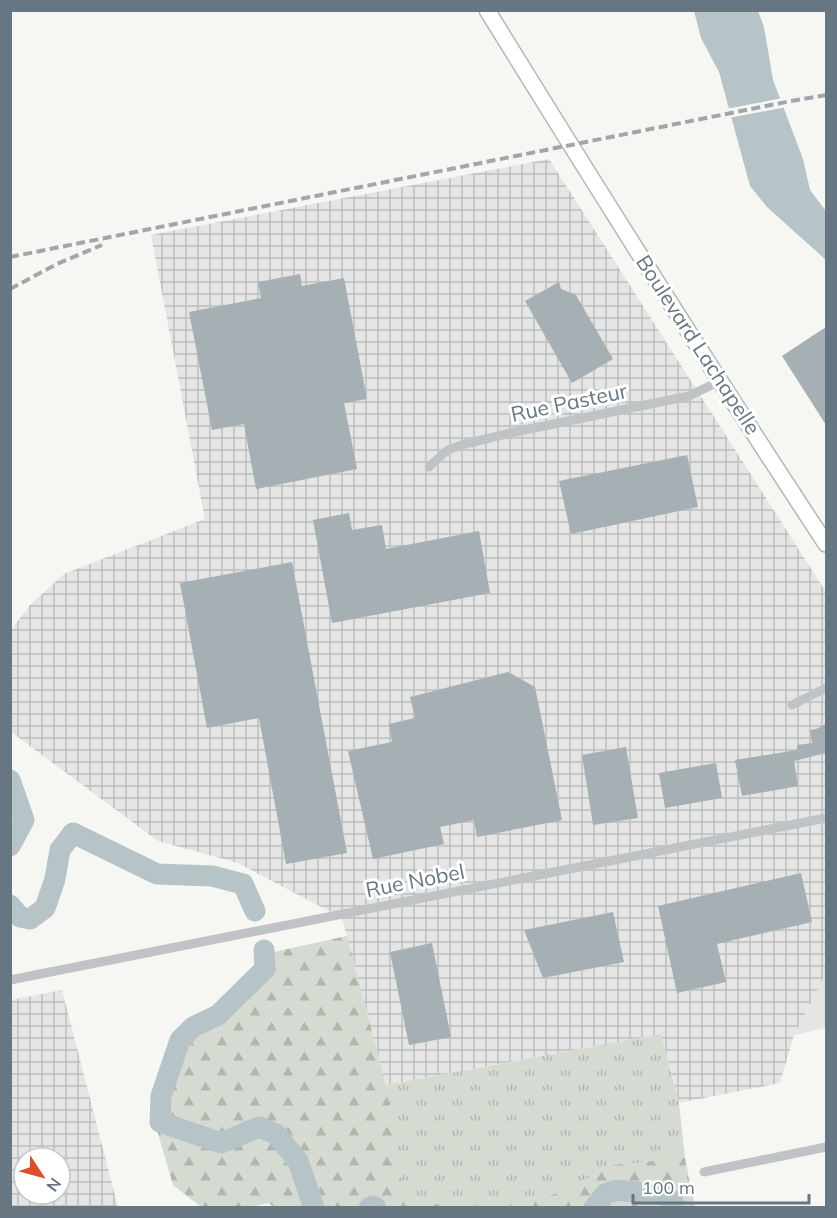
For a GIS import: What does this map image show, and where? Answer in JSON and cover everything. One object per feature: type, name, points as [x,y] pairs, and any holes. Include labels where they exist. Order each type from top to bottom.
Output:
[{"type":"main road","name":"Boulevard Lachapelle","points":[[487,10],[570,146],[826,544]]},
{"type":"street","name":"Rue Pasteur","points":[[429,467],[444,453],[457,446],[689,396],[720,381]]},
{"type":"street","points":[[792,705],[826,688]]},
{"type":"street","name":"Rue Nobel","points":[[10,980],[826,818]]},
{"type":"street","points":[[704,1172],[826,1147]]},
{"type":"shaded area","points":[[694,11],[758,11],[764,27],[773,80],[803,159],[810,190],[826,211],[826,260],[767,207],[750,186],[719,72],[701,38]]},
{"type":"shaded area","points":[[549,159],[826,592],[826,973],[794,1035],[780,1083],[679,1103],[661,1034],[386,1085],[342,918],[238,863],[158,841],[11,732],[11,630],[30,605],[64,574],[205,519],[151,235]]},
{"type":"shaded area","points":[[826,973],[826,1028],[794,1035]]},
{"type":"shaded area","points":[[62,990],[118,1207],[11,1207],[11,1000]]},
{"type":"green space","points":[[347,936],[386,1085],[401,1179],[416,1197],[444,1207],[276,1208],[268,1203],[252,1207],[201,1207],[173,1185],[154,1120],[166,1073],[179,1047],[208,1021],[226,1016],[269,953]]},
{"type":"green space","points":[[661,1034],[679,1103],[685,1158],[695,1207],[406,1207],[386,1085]]},
{"type":"green space","points":[[685,1158],[690,1207],[512,1207],[558,1193],[612,1165]]},
{"type":"pier","points":[[783,98],[787,107],[728,118],[726,109]]},
{"type":"building","points":[[300,274],[302,286],[344,278],[367,399],[344,403],[357,469],[256,489],[244,424],[212,430],[189,312],[261,298],[258,282]]},
{"type":"building","points":[[559,282],[561,289],[576,295],[613,359],[572,383],[525,301]]},
{"type":"building","points":[[826,327],[826,425],[782,356]]},
{"type":"building","points":[[687,455],[698,507],[571,534],[559,481]]},
{"type":"building","points":[[349,513],[352,530],[382,525],[386,549],[479,531],[490,593],[332,623],[313,520]]},
{"type":"building","points":[[292,562],[347,853],[286,864],[259,718],[207,728],[180,583]]},
{"type":"building","points":[[508,672],[535,687],[562,820],[477,837],[474,820],[440,827],[444,844],[373,859],[348,751],[392,742],[389,724],[415,718],[410,697]]},
{"type":"building","points":[[826,724],[826,753],[794,761],[798,786],[742,796],[735,760],[797,750],[797,745],[812,743],[810,730]]},
{"type":"building","points":[[626,747],[638,818],[593,825],[582,755]]},
{"type":"building","points":[[716,763],[722,798],[665,808],[659,773]]},
{"type":"building","points":[[801,873],[812,922],[717,944],[726,982],[677,993],[658,906]]},
{"type":"building","points":[[613,912],[624,962],[543,978],[524,930]]},
{"type":"building","points":[[432,943],[451,1037],[409,1045],[390,952]]},
{"type":"waterway","points":[[10,780],[24,820],[10,846]]},
{"type":"waterway","points":[[10,905],[20,917],[30,919],[45,908],[55,879],[60,850],[73,833],[157,874],[212,876],[243,884],[255,911]]},
{"type":"waterway","points":[[264,950],[265,969],[218,1015],[193,1027],[180,1040],[161,1096],[160,1122],[221,1143],[259,1127],[276,1134],[298,1161],[314,1208]]},
{"type":"waterway","points":[[594,1208],[605,1194],[617,1190],[663,1195],[673,1201],[674,1208]]},
{"type":"waterway","points":[[369,1208],[373,1206],[376,1208]]},
{"type":"railway","points":[[10,257],[826,95]]},
{"type":"railway","points":[[10,289],[57,264],[102,245]]}]
